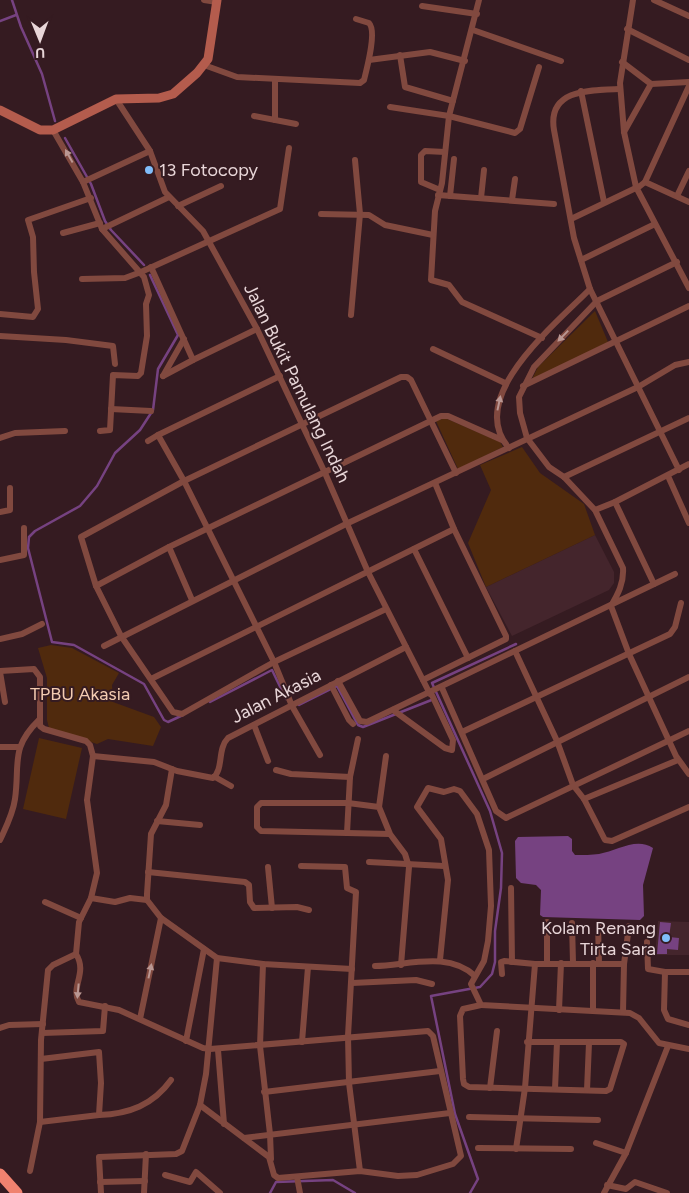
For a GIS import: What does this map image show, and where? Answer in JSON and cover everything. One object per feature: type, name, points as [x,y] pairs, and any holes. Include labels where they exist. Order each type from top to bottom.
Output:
[{"type":"highway","points":[[0,1174],[17,1193]]},
{"type":"main road","points":[[0,110],[40,130],[53,130],[116,99],[169,96],[181,88],[208,59],[217,1]]},
{"type":"street","points":[[204,0],[217,1]]},
{"type":"street","points":[[479,0],[450,116],[433,235],[431,280],[449,285],[462,302],[542,338]]},
{"type":"street","points":[[634,0],[627,29],[620,88],[624,132],[636,187],[689,288]]},
{"type":"street","points":[[654,0],[689,16]]},
{"type":"street","points":[[422,6],[477,14]]},
{"type":"street","points":[[204,65],[232,76],[275,80],[360,83],[364,80],[369,60],[372,25],[356,19]]},
{"type":"street","points":[[627,29],[689,60]]},
{"type":"street","points":[[473,30],[560,61]]},
{"type":"street","points":[[369,60],[430,52],[465,61]]},
{"type":"street","points":[[400,55],[405,87],[453,101]]},
{"type":"street","points":[[622,62],[651,84],[689,82]]},
{"type":"street","points":[[390,107],[450,116],[515,133],[518,132],[539,67]]},
{"type":"street","points":[[275,80],[275,120]]},
{"type":"street","points":[[624,132],[651,84]]},
{"type":"street","points":[[571,219],[645,182],[687,97],[689,86]]},
{"type":"street","points":[[620,88],[581,91],[565,99],[559,106],[552,121],[574,238],[590,289],[679,470]]},
{"type":"street","points":[[581,91],[604,202]]},
{"type":"street","name":"Jalan Bukit Pamulang Indah","points":[[116,99],[150,151],[169,196],[203,230],[210,241],[257,329],[325,473],[368,572],[432,695],[453,740],[452,750],[445,748],[394,712]]},
{"type":"street","points":[[254,116],[296,124]]},
{"type":"street","points":[[53,130],[87,181],[91,198],[103,226],[141,272],[149,295],[146,304],[147,336],[141,373],[138,376],[113,375],[110,430],[100,431]]},
{"type":"street","points":[[82,279],[125,278],[280,209],[289,148]]},
{"type":"street","points":[[87,181],[150,151]]},
{"type":"street","points":[[445,152],[424,151],[421,155],[420,182],[439,193],[450,196],[554,204]]},
{"type":"street","points":[[351,315],[360,214],[354,160]]},
{"type":"street","points":[[450,196],[454,160]]},
{"type":"street","points":[[481,198],[484,170]]},
{"type":"street","points":[[677,196],[689,171]]},
{"type":"street","points":[[512,200],[515,179]]},
{"type":"street","points":[[645,182],[689,202]]},
{"type":"street","points":[[178,206],[221,186]]},
{"type":"street","points":[[63,233],[114,223],[169,196]]},
{"type":"street","points":[[0,314],[33,317],[38,309],[33,237],[28,220],[91,198]]},
{"type":"street","points":[[321,214],[374,216],[385,225],[433,235]]},
{"type":"street","points":[[581,260],[655,224]]},
{"type":"street","points":[[611,606],[619,592],[623,568],[595,510],[564,477],[537,454],[527,438],[520,413],[519,397],[534,367],[597,301],[677,262]]},
{"type":"street","points":[[152,267],[193,360]]},
{"type":"street","points":[[502,440],[497,414],[505,383],[542,338],[590,289]]},
{"type":"street","points":[[523,386],[689,306]]},
{"type":"street","points":[[184,339],[163,376],[257,329]]},
{"type":"street","points":[[0,336],[60,339],[113,346],[115,364]]},
{"type":"street","points":[[433,349],[505,383]]},
{"type":"street","points":[[104,646],[346,524],[638,387],[675,365],[689,362]]},
{"type":"street","points":[[148,441],[280,376]]},
{"type":"street","points":[[386,609],[274,662],[182,714],[173,712],[121,636],[96,586],[81,537],[184,481],[401,377],[407,377],[411,380],[432,419],[456,473]]},
{"type":"street","points":[[111,409],[151,412]]},
{"type":"street","points":[[96,586],[169,547],[325,473],[432,419],[448,416],[502,440],[509,448]]},
{"type":"street","points":[[564,477],[689,418]]},
{"type":"street","points":[[0,438],[15,433],[64,431]]},
{"type":"street","points":[[158,435],[184,481],[234,579],[274,662],[292,706],[320,755]]},
{"type":"street","points":[[595,510],[615,502],[689,464]]},
{"type":"street","points":[[668,476],[689,523]]},
{"type":"street","points":[[423,680],[506,639],[454,529],[435,483]]},
{"type":"street","points":[[0,512],[10,510],[10,488]]},
{"type":"street","points":[[615,502],[654,584]]},
{"type":"street","points":[[0,560],[24,555],[24,528]]},
{"type":"street","points":[[151,679],[256,625],[454,529]]},
{"type":"street","points":[[169,547],[192,600]]},
{"type":"street","points":[[414,549],[468,658]]},
{"type":"street","points":[[338,681],[362,722],[367,722],[432,695],[515,651],[675,574]]},
{"type":"street","points":[[462,732],[630,654],[673,631],[681,603]]},
{"type":"street","points":[[611,606],[630,654],[678,760],[689,774]]},
{"type":"street","points":[[0,639],[22,634],[42,624]]},
{"type":"street","name":"Jalan Akasia","points":[[215,777],[224,742],[406,647]]},
{"type":"street","points":[[515,651],[557,742],[573,785],[584,799],[607,842],[689,808]]},
{"type":"street","points":[[5,702],[0,672],[34,669],[40,677],[40,726],[44,730],[86,741],[90,745],[93,756],[87,792],[97,874],[91,898],[81,918],[76,954],[82,965],[76,996],[77,1000],[81,1003],[105,1006],[140,1019],[210,1050],[218,1050],[260,1046],[302,1042],[348,1036],[428,1030],[433,1036],[461,1156],[454,1164],[407,1176],[360,1171],[297,1177],[275,1177],[271,1159],[260,1046],[263,964]]},
{"type":"street","points":[[483,779],[689,678]]},
{"type":"street","points":[[332,687],[353,724]]},
{"type":"street","points":[[441,689],[462,732],[496,812],[506,818],[689,731]]},
{"type":"street","points":[[0,840],[13,808],[20,746],[28,730],[39,720]]},
{"type":"street","points":[[254,725],[268,760]]},
{"type":"street","points":[[347,833],[350,777],[358,739]]},
{"type":"street","points":[[0,747],[20,746]]},
{"type":"street","points":[[93,756],[154,762],[206,778],[215,777],[231,786]]},
{"type":"street","points":[[386,756],[378,807],[390,834],[408,863],[401,965]]},
{"type":"street","points":[[584,799],[678,760]]},
{"type":"street","points":[[172,769],[166,805],[151,834],[148,872],[147,900],[161,918],[217,958],[263,964],[352,969]]},
{"type":"street","points":[[276,770],[291,774],[350,777]]},
{"type":"street","points":[[440,960],[448,887],[441,839],[417,807],[428,788],[444,792],[454,789],[460,791],[477,814],[484,831],[491,870],[491,906],[488,941],[481,965],[474,976],[472,990],[481,1005]]},
{"type":"street","points":[[378,807],[348,803],[261,802],[257,807],[257,827],[260,831],[390,834]]},
{"type":"street","points":[[157,821],[200,825]]},
{"type":"street","points":[[369,862],[444,866]]},
{"type":"street","points":[[301,866],[342,866],[347,868],[347,886],[356,892],[348,1036],[349,1083],[360,1171]]},
{"type":"street","points":[[268,867],[272,908]]},
{"type":"street","points":[[148,872],[245,882],[249,885],[251,906],[272,908],[297,907],[309,910]]},
{"type":"street","points":[[511,888],[512,962]]},
{"type":"street","points":[[91,898],[115,902],[130,898],[147,900]]},
{"type":"street","points":[[45,902],[81,918]]},
{"type":"street","points":[[140,1019],[161,918]]},
{"type":"street","points":[[547,922],[547,963]]},
{"type":"street","points":[[572,923],[573,963]]},
{"type":"street","points":[[593,1010],[598,924]]},
{"type":"street","points":[[623,1012],[624,964],[629,926]]},
{"type":"street","points":[[647,942],[648,969],[665,972],[689,972]]},
{"type":"street","points":[[186,1041],[204,949]]},
{"type":"street","points":[[30,1171],[40,1122],[42,1034],[48,970],[53,965],[76,954]]},
{"type":"street","points":[[101,1193],[99,1157],[180,1154],[200,1105],[210,1050],[217,958]]},
{"type":"street","points":[[375,966],[440,960],[461,965],[474,976]]},
{"type":"street","points":[[502,974],[502,962],[624,964]]},
{"type":"street","points":[[559,1010],[561,963]]},
{"type":"street","points":[[516,1148],[525,1088],[527,1042],[532,1009],[535,964]]},
{"type":"street","points":[[466,968],[481,965]]},
{"type":"street","points":[[302,1042],[308,967]]},
{"type":"street","points":[[665,972],[666,1016],[668,1019],[689,1025]]},
{"type":"street","points":[[352,983],[416,980],[432,984]]},
{"type":"street","points":[[527,1042],[621,1042],[624,1044],[609,1090],[490,1088],[469,1087],[464,1084],[461,1011],[481,1005],[623,1012],[638,1018],[653,1038],[668,1046],[689,1049]]},
{"type":"street","points":[[42,1034],[103,1031],[105,1006]]},
{"type":"street","points":[[0,1028],[9,1024],[43,1024]]},
{"type":"street","points":[[490,1088],[497,1031]]},
{"type":"street","points":[[554,1089],[557,1042]]},
{"type":"street","points":[[587,1090],[589,1043]]},
{"type":"street","points":[[604,1193],[626,1153],[668,1046]]},
{"type":"street","points":[[218,1050],[224,1124]]},
{"type":"street","points":[[41,1059],[99,1052],[101,1083],[99,1115]]},
{"type":"street","points":[[264,1092],[440,1071]]},
{"type":"street","points":[[40,1122],[128,1112],[157,1096],[171,1080]]},
{"type":"street","points":[[200,1105],[271,1159]]},
{"type":"street","points":[[244,1138],[450,1113]]},
{"type":"street","points":[[469,1117],[598,1120]]},
{"type":"street","points":[[596,1143],[626,1153]]},
{"type":"street","points":[[478,1148],[571,1149]]},
{"type":"street","points":[[144,1193],[146,1154]]},
{"type":"street","points":[[165,1175],[190,1182],[196,1172],[220,1193]]},
{"type":"street","points":[[297,1177],[300,1190]]},
{"type":"street","points":[[100,1182],[145,1181]]},
{"type":"street","points":[[607,1185],[626,1189],[635,1182],[667,1193]]},
{"type":"shaded area","points":[[595,535],[614,572],[614,583],[609,590],[512,636],[486,587]]},
{"type":"shaded area","points":[[568,836],[572,839],[572,851],[575,855],[599,854],[633,844],[647,845],[653,848],[643,885],[644,916],[640,920],[543,917],[540,915],[541,890],[536,885],[521,883],[516,878],[515,841],[518,837]]},
{"type":"shaded area","points":[[658,921],[689,922],[689,955],[655,955]]},
{"type":"shaded area","name":"Kolam Renang Tirta Sara","points":[[660,922],[671,923],[669,937],[679,938],[678,950],[667,949],[667,954],[657,954]]},
{"type":"green space","points":[[595,311],[608,342],[531,381],[538,367]]},
{"type":"green space","points":[[445,418],[500,442],[503,447],[458,469],[436,421]]},
{"type":"green space","points":[[522,447],[540,473],[584,504],[595,535],[486,587],[468,543],[491,490],[480,465]]},
{"type":"green space","name":"TPBU Akasia","points":[[51,645],[72,648],[119,673],[112,685],[113,702],[154,717],[161,727],[153,746],[108,739],[97,744],[49,728],[47,720],[47,678],[38,648]]},
{"type":"green space","points":[[39,738],[82,748],[66,819],[23,809]]},
{"type":"waterway","points":[[12,0],[21,27],[42,74],[55,121]]},
{"type":"waterway","points":[[0,21],[16,15]]},
{"type":"waterway","points":[[65,138],[91,184],[105,221],[144,265]]},
{"type":"waterway","points":[[150,275],[178,335],[158,369],[153,410],[140,430],[115,453],[97,486],[80,506],[35,531],[29,537],[28,548],[52,642],[74,645],[144,684],[164,720],[168,722],[183,715]]},
{"type":"waterway","points":[[470,1193],[478,1179],[455,1114],[431,996],[480,987],[492,974],[495,962],[495,931],[501,888],[502,853],[490,811],[432,683],[516,644]]},
{"type":"waterway","points":[[210,702],[272,670],[286,699]]},
{"type":"waterway","points":[[299,705],[337,686],[358,725],[363,727],[434,699]]},
{"type":"waterway","points":[[270,1193],[276,1182],[333,1180],[355,1193]]},
{"type":"place","name":"13 Fotocopy","points":[[149,170]]},
{"type":"place","name":"Kolam Renang Tirta Sara","points":[[666,938]]}]
